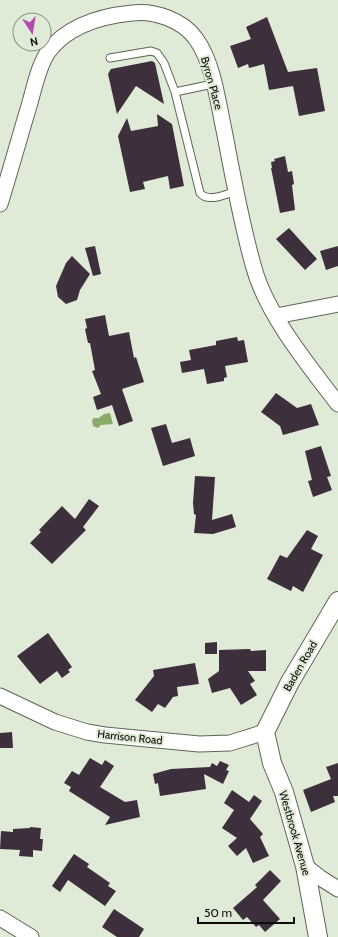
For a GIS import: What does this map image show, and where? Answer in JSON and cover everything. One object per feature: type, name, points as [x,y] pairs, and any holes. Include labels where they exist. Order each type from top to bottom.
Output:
[{"type":"street","name":"Byron Place","points":[[0,204],[37,77],[48,52],[73,30],[96,20],[122,14],[141,12],[166,17],[183,27],[196,39],[207,62],[214,84],[254,270],[264,296],[298,350],[338,404]]},
{"type":"street","points":[[276,316],[338,304]]},
{"type":"street","name":"Baden Road","points":[[265,732],[290,682],[338,601]]},
{"type":"street","name":"Harrison Road","points":[[0,696],[55,722],[86,732],[111,736],[199,744],[230,743],[265,732]]},
{"type":"street","name":"Westbrook Avenue","points":[[265,732],[272,763],[284,792],[305,866],[318,937]]},
{"type":"street","points":[[305,866],[338,889]]},
{"type":"street","points":[[0,918],[32,937]]},
{"type":"lane","points":[[110,58],[151,52],[157,53],[164,62],[175,92],[200,193],[203,197],[209,198],[236,191]]},
{"type":"lane","points":[[175,92],[214,84]]},
{"type":"shaded area","points":[[110,413],[113,424],[101,425],[98,428],[93,426],[92,420],[94,418],[99,418],[104,414]]},
{"type":"building","points":[[267,17],[288,72],[317,68],[325,111],[299,116],[293,86],[269,90],[264,64],[249,68],[248,64],[238,68],[230,46],[251,39],[246,27]]},
{"type":"building","points":[[152,61],[155,63],[164,104],[136,86],[117,114],[108,74],[111,69]]},
{"type":"building","points":[[157,114],[172,124],[184,186],[170,189],[168,176],[143,182],[145,189],[130,192],[118,136],[127,118],[131,131],[158,126]]},
{"type":"building","points":[[285,156],[288,172],[292,171],[295,210],[280,213],[271,162],[275,161],[274,159]]},
{"type":"building","points":[[289,228],[317,259],[305,270],[276,239]]},
{"type":"building","points":[[95,246],[101,274],[93,276],[85,248]]},
{"type":"building","points":[[338,246],[338,266],[326,270],[320,251]]},
{"type":"building","points":[[72,256],[90,274],[80,290],[77,300],[66,304],[58,297],[56,286],[66,263]]},
{"type":"building","points":[[105,315],[109,336],[129,332],[134,358],[136,357],[144,382],[122,389],[133,421],[119,426],[112,405],[97,410],[93,397],[101,394],[92,371],[95,370],[90,343],[88,343],[85,329],[87,328],[85,319]]},
{"type":"building","points":[[237,337],[238,341],[244,340],[248,362],[225,366],[227,377],[224,378],[224,381],[207,384],[204,369],[182,373],[180,362],[191,360],[189,350],[216,345],[216,341]]},
{"type":"building","points":[[276,393],[297,408],[311,404],[319,425],[283,435],[280,426],[261,412]]},
{"type":"building","points":[[166,424],[172,443],[190,438],[195,456],[163,466],[151,428]]},
{"type":"building","points":[[321,446],[331,476],[327,477],[332,490],[313,497],[308,481],[312,480],[305,451]]},
{"type":"building","points":[[195,476],[215,477],[212,520],[232,514],[236,527],[213,534],[194,533],[196,515],[194,514],[193,503]]},
{"type":"building","points":[[89,499],[99,506],[83,527],[86,530],[52,564],[30,543],[41,532],[39,530],[62,506],[75,519]]},
{"type":"building","points":[[307,530],[318,536],[311,549],[323,555],[303,592],[293,586],[291,591],[267,579],[280,555],[287,558]]},
{"type":"building","points":[[48,633],[72,667],[68,670],[70,672],[62,678],[57,671],[40,684],[17,656]]},
{"type":"building","points":[[217,642],[217,654],[205,654],[205,643]]},
{"type":"building","points":[[250,649],[251,651],[266,650],[266,671],[248,671],[255,681],[250,684],[257,695],[241,705],[230,688],[212,693],[208,679],[219,671],[219,650]]},
{"type":"building","points":[[195,663],[199,684],[177,687],[178,696],[173,697],[165,708],[158,704],[152,712],[135,700],[154,676],[153,670]]},
{"type":"building","points":[[12,732],[13,748],[0,748],[0,733]]},
{"type":"building","points":[[90,758],[102,765],[105,760],[114,766],[100,787],[125,802],[137,800],[140,817],[105,825],[110,817],[69,791],[71,787],[64,783],[72,771],[79,775]]},
{"type":"building","points":[[220,761],[229,765],[226,770],[229,771],[223,784],[204,774],[206,789],[160,796],[158,783],[155,784],[153,774],[171,769],[210,767],[212,763],[217,766]]},
{"type":"building","points":[[338,763],[338,796],[333,796],[335,802],[311,812],[303,790],[331,779],[326,767]]},
{"type":"building","points":[[232,790],[249,802],[254,795],[262,801],[250,819],[263,834],[260,837],[269,856],[253,863],[246,848],[237,856],[228,846],[237,838],[222,828],[234,810],[224,803]]},
{"type":"building","points":[[30,827],[41,828],[40,839],[43,839],[42,851],[33,850],[33,857],[19,856],[20,850],[0,849],[1,831],[13,832],[13,829]]},
{"type":"building","points":[[74,854],[89,864],[87,867],[110,883],[108,886],[116,891],[105,906],[68,880],[60,892],[52,886]]},
{"type":"building","points":[[270,870],[281,881],[263,900],[280,919],[265,932],[259,925],[256,927],[247,917],[243,920],[233,908],[257,887],[255,885]]},
{"type":"building","points":[[114,909],[144,929],[139,937],[117,937],[102,927]]}]
